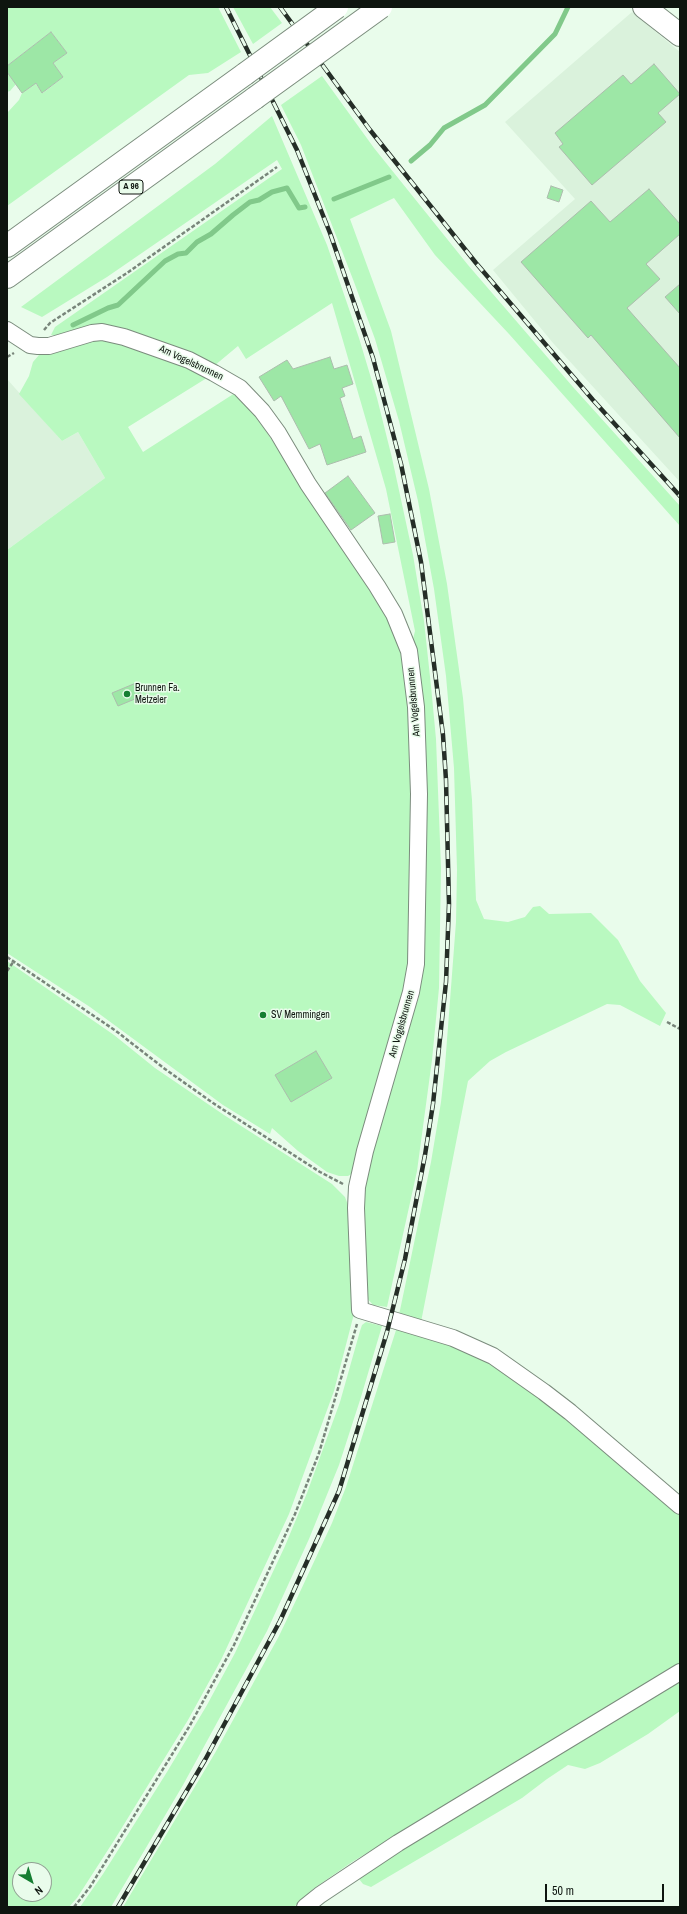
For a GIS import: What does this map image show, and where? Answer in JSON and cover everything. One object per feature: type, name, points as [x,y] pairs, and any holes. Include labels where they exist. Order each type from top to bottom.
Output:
[{"type":"main road","name":"A 96","points":[[7,246],[338,7]]},
{"type":"main road","name":"A 96","points":[[7,277],[381,7]]},
{"type":"main road","points":[[644,7],[680,35]]},
{"type":"street","points":[[7,330],[30,345]]},
{"type":"street","name":"Am Vogelsbrunnen","points":[[30,345],[49,346],[92,333],[111,334],[150,345],[189,360],[228,380],[246,393],[262,411],[278,433],[308,484],[377,586],[394,614],[406,640],[414,685],[419,755],[416,964],[411,992],[365,1151],[357,1187],[356,1208],[360,1310]]},
{"type":"street","points":[[360,1310],[453,1338],[493,1356],[570,1412],[680,1506]]},
{"type":"street","points":[[305,1907],[320,1895],[398,1843],[680,1672]]},
{"type":"path","points":[[7,357],[30,345],[50,323],[127,273],[277,167]]},
{"type":"path","points":[[7,957],[116,1031],[165,1069],[226,1111],[331,1178],[357,1187]]},
{"type":"path","points":[[7,970],[14,961]]},
{"type":"path","points":[[667,1022],[680,1029]]},
{"type":"path","points":[[74,1907],[90,1887],[189,1727],[237,1638],[295,1514],[319,1452],[350,1353],[360,1310]]},
{"type":"shaded area","points":[[632,12],[680,52],[680,482],[553,343],[493,270],[575,199],[505,122]]},
{"type":"shaded area","points":[[7,379],[62,441],[78,432],[105,478],[7,550]]},
{"type":"green space","points":[[7,7],[218,7],[241,52],[208,73],[189,75],[7,206],[7,113],[19,100],[22,93],[35,83],[43,93],[63,77],[53,63],[67,53],[51,32],[7,66]]},
{"type":"green space","points":[[233,7],[270,7],[282,23],[253,44]]},
{"type":"green space","points":[[7,72],[16,84],[10,91],[7,92]]},
{"type":"green space","points":[[322,76],[374,148],[468,265],[573,387],[680,506],[680,526],[509,334],[435,255],[394,198],[350,219],[391,331],[429,489],[447,584],[463,698],[472,800],[476,900],[484,919],[508,922],[525,917],[533,907],[540,906],[549,914],[591,913],[618,940],[640,981],[666,1013],[660,1026],[620,1005],[607,1004],[506,1052],[490,1061],[468,1081],[421,1322],[399,1315],[431,1162],[441,1102],[445,1066],[456,922],[457,870],[454,768],[446,676],[434,589],[418,501],[399,421],[375,339],[354,282],[301,145],[281,105]]},
{"type":"green space","points":[[272,116],[327,245],[359,338],[377,398],[392,458],[413,555],[424,621],[431,686],[436,739],[441,868],[439,988],[432,1060],[417,1171],[387,1307],[373,1305],[367,1298],[363,1247],[364,1182],[407,1030],[419,997],[422,960],[412,643],[415,631],[386,489],[332,303],[246,359],[238,346],[214,366],[143,338],[51,335],[55,327],[282,169],[277,160],[107,277],[42,317],[21,307],[215,164]]},
{"type":"green space","points":[[90,340],[113,340],[210,376],[128,427],[143,452],[235,393],[251,409],[386,610],[404,653],[414,743],[410,969],[353,1173],[348,1176],[339,1176],[327,1172],[298,1151],[272,1128],[270,1134],[223,1105],[90,1007],[7,953],[7,550],[105,478],[78,432],[62,441],[19,394],[29,376],[33,362],[39,355]]},
{"type":"green space","points":[[7,961],[114,1035],[155,1068],[224,1115],[332,1184],[345,1197],[348,1205],[355,1310],[334,1391],[289,1514],[221,1660],[188,1720],[115,1839],[77,1898],[69,1907],[7,1907]]},
{"type":"green space","points":[[366,1322],[382,1326],[361,1397],[339,1465],[309,1539],[267,1631],[183,1785],[111,1907],[80,1907],[103,1874],[167,1772],[207,1705],[235,1653],[285,1546],[307,1493],[340,1402],[362,1325]]},
{"type":"green space","points":[[397,1327],[438,1339],[492,1363],[583,1430],[680,1514],[680,1665],[352,1862],[313,1889],[294,1907],[123,1907],[215,1753],[279,1636],[299,1594],[332,1523],[346,1487]]},
{"type":"green space","points":[[680,1681],[680,1711],[648,1734],[600,1763],[585,1769],[568,1765],[522,1798],[371,1887],[363,1884],[359,1879],[418,1839]]},
{"type":"building","points":[[51,32],[67,53],[53,63],[63,77],[42,93],[36,83],[22,93],[7,72],[7,66]]},
{"type":"building","points":[[654,64],[680,94],[658,113],[666,122],[592,185],[559,147],[563,144],[555,133],[623,75],[631,84]]},
{"type":"building","points":[[551,186],[563,190],[559,202],[547,198]]},
{"type":"building","points":[[649,189],[680,224],[680,234],[646,264],[660,279],[627,308],[680,368],[680,438],[591,335],[588,338],[521,262],[591,201],[610,222]]},
{"type":"building","points":[[680,284],[680,314],[665,297]]},
{"type":"building","points":[[330,357],[334,369],[347,365],[353,384],[342,388],[345,396],[340,398],[353,439],[361,436],[366,452],[327,465],[320,444],[309,449],[281,396],[274,401],[259,377],[287,360],[293,369]]},
{"type":"building","points":[[348,476],[375,513],[351,530],[325,493]]},
{"type":"building","points":[[390,514],[395,542],[383,544],[378,516]]},
{"type":"building","name":"Brunnen Fa. Metzeler","points":[[136,683],[142,696],[118,706],[112,693]]},
{"type":"building","points":[[316,1051],[332,1078],[291,1102],[275,1075]]},
{"type":"waterway","points":[[411,161],[430,145],[444,128],[485,105],[555,34],[568,7]]},
{"type":"waterway","points":[[334,199],[389,177]]},
{"type":"waterway","points":[[73,325],[108,308],[118,305],[165,261],[178,254],[186,253],[197,242],[211,234],[250,202],[259,200],[272,192],[287,188],[299,208],[305,207]]},
{"type":"railway","points":[[118,1907],[205,1760],[280,1621],[339,1491],[387,1332],[405,1259],[433,1104],[446,982],[449,904],[446,780],[443,735],[421,562],[401,464],[373,358],[330,233],[297,150],[226,7]]},
{"type":"railway","points":[[280,7],[370,130],[476,263],[593,400],[680,496]]},
{"type":"place","name":"Brunnen Fa. Metzeler","points":[[127,694]]},
{"type":"place","name":"SV Memmingen","points":[[263,1015]]}]
